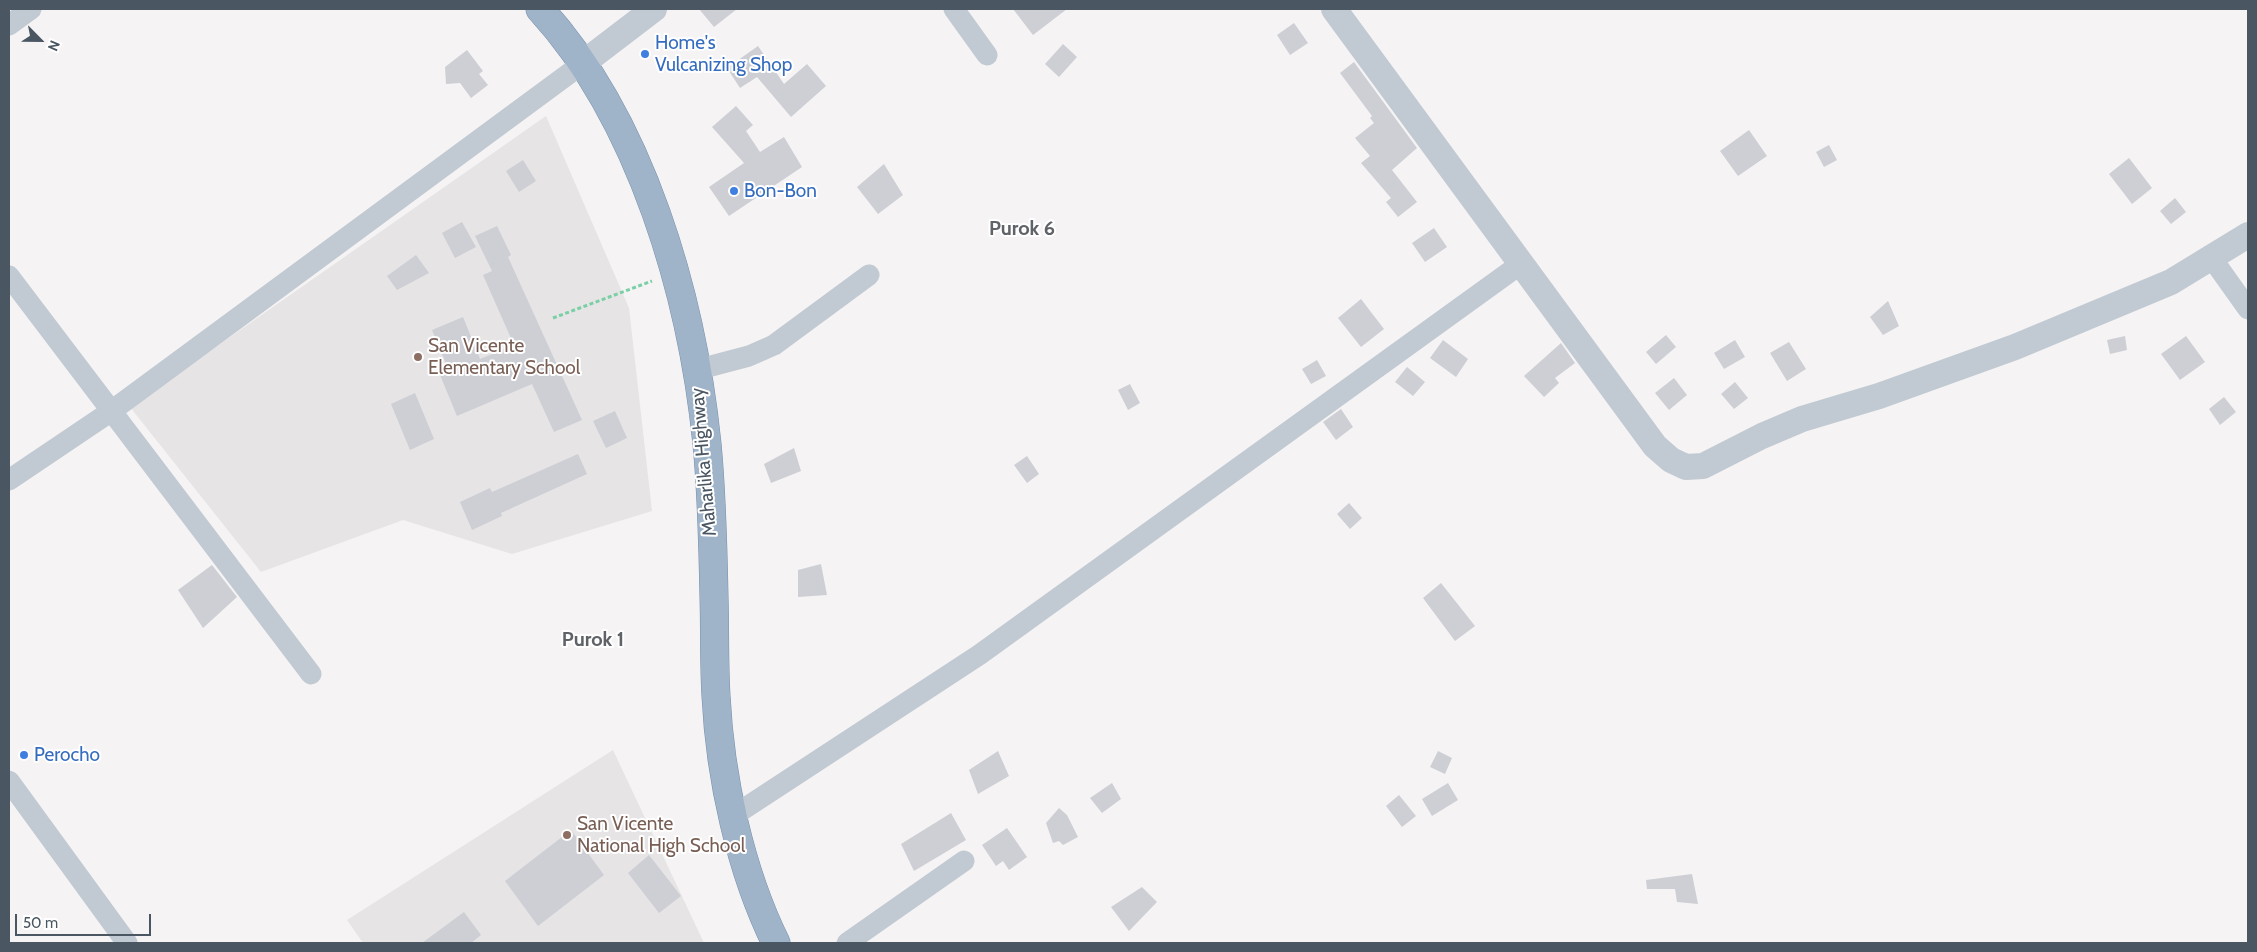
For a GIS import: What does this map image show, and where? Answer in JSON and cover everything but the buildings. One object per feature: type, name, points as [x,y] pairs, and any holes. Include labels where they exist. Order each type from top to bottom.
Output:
[{"type":"highway","name":"Maharlika Highway","points":[[540,9],[582,64],[616,116],[640,169],[660,225],[674,273],[696,370],[707,444],[714,597],[716,697],[722,760],[733,816],[751,880],[776,943]]},
{"type":"street","points":[[9,25],[31,9]]},
{"type":"street","points":[[9,480],[110,412],[654,9]]},
{"type":"street","points":[[954,9],[987,55]]},
{"type":"street","points":[[1334,9],[1655,446],[1671,460],[1686,467],[1704,466],[1762,436],[1802,419],[1879,396],[2016,347],[2077,322],[2171,282],[2248,235]]},
{"type":"street","points":[[2211,258],[2248,309]]},
{"type":"street","points":[[733,816],[979,655],[1522,263]]},
{"type":"street","points":[[696,370],[749,356],[774,345],[869,275]]},
{"type":"street","points":[[9,276],[110,412],[311,674]]},
{"type":"street","points":[[9,781],[127,943]]},
{"type":"street","points":[[847,943],[964,861]]},
{"type":"path","points":[[553,318],[652,281]]},
{"type":"shaded area","name":"San Vicente Elementary School","points":[[546,116],[629,308],[652,511],[512,554],[403,520],[261,572],[130,407]]},
{"type":"shaded area","name":"San Vicente National High School","points":[[613,750],[704,943],[363,943],[347,920]]},
{"type":"place","name":"Home's Vulcanizing Shop","points":[[645,54]]},
{"type":"place","name":"Bon-Bon","points":[[734,191]]},
{"type":"place","name":"San Vicente Elementary School","points":[[418,357]]},
{"type":"place","name":"Perocho","points":[[24,755]]},
{"type":"place","name":"San Vicente National High School","points":[[567,835]]},
{"type":"district","name":"Purok 6","points":[[1022,229]]},
{"type":"district","name":"Purok 1","points":[[593,640]]}]
